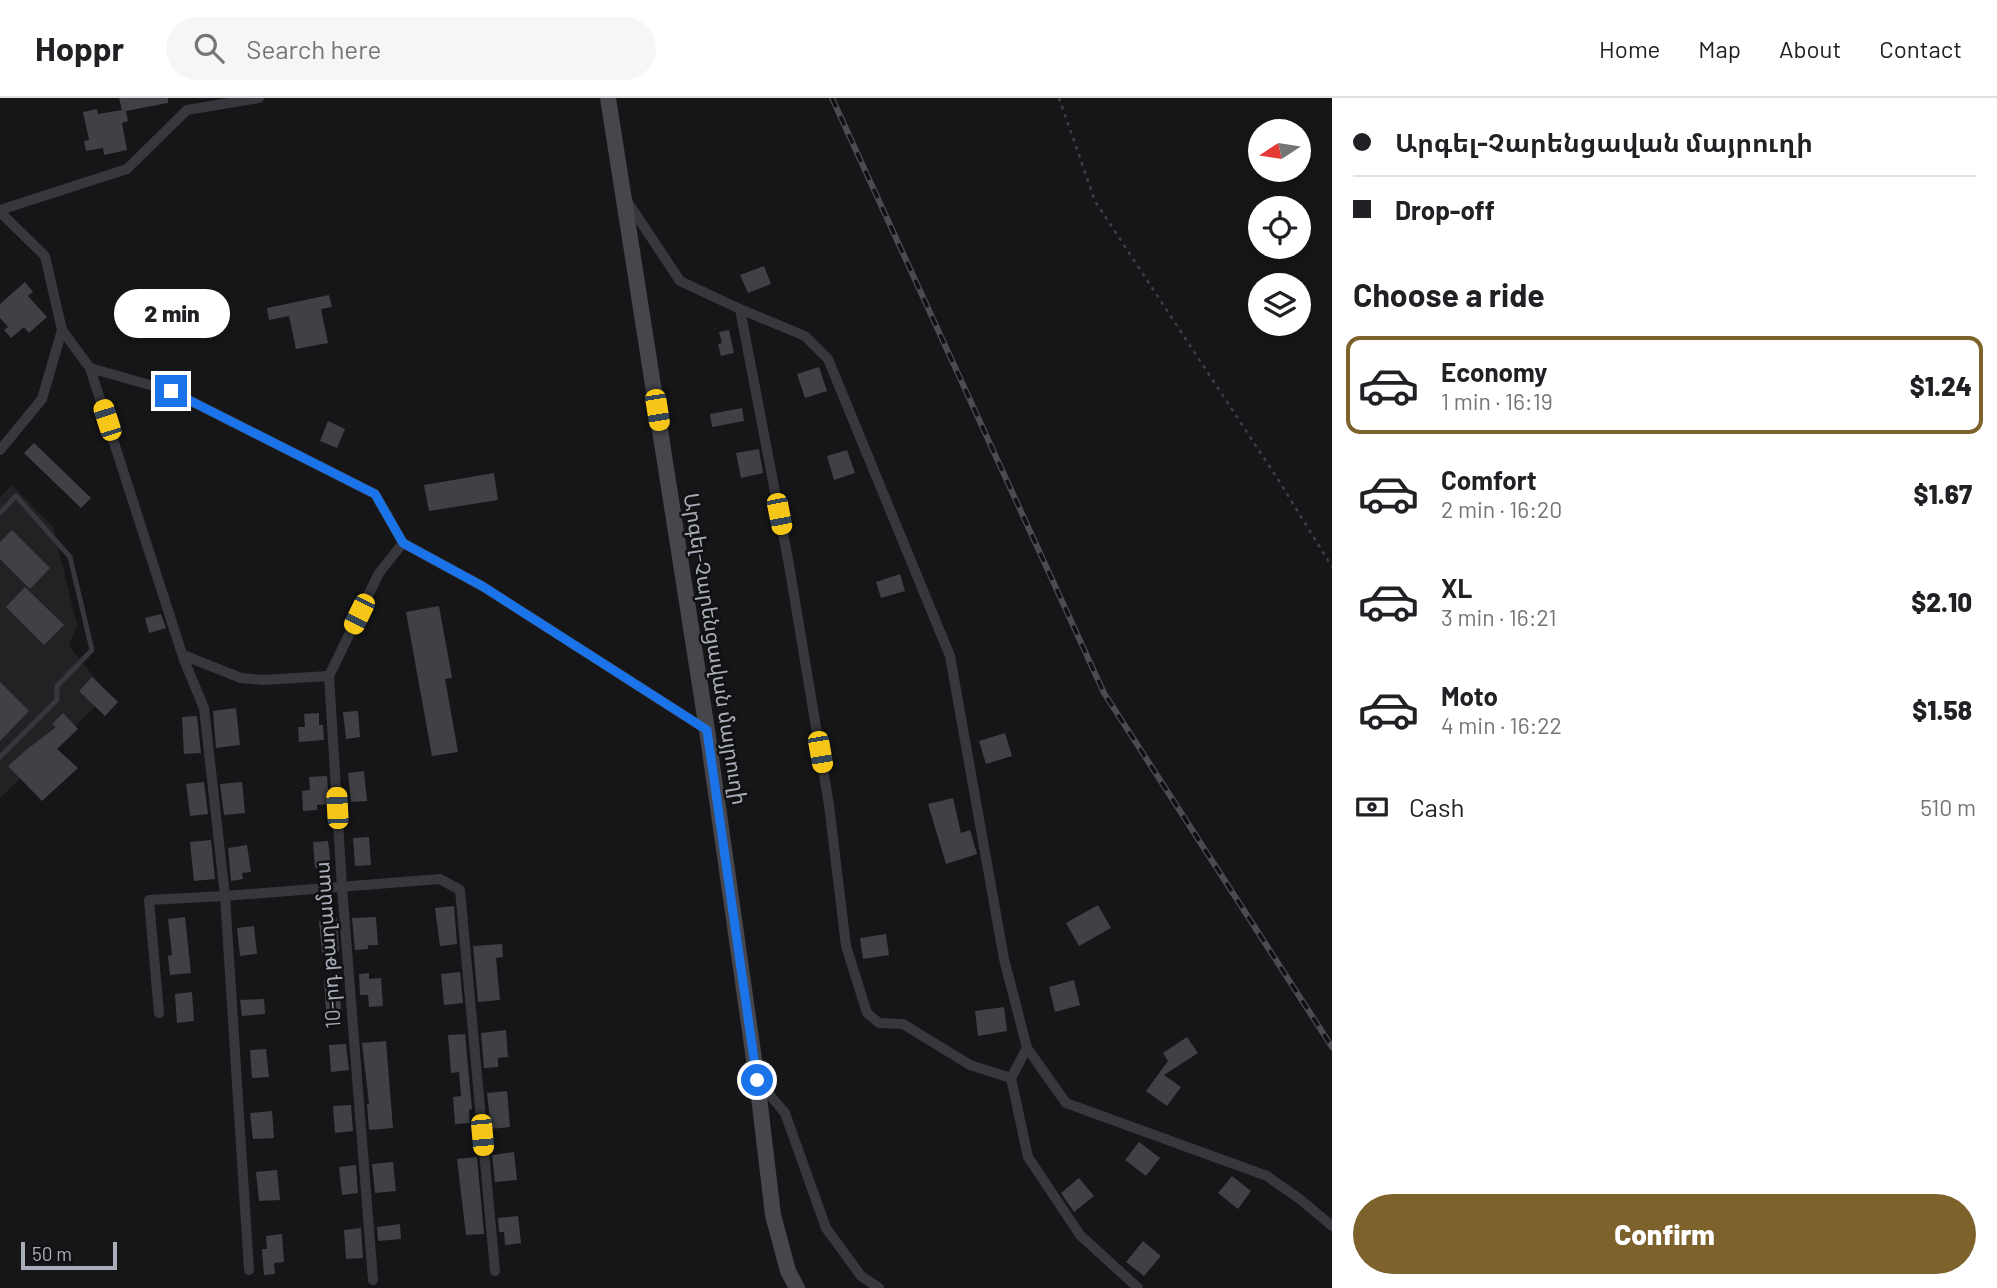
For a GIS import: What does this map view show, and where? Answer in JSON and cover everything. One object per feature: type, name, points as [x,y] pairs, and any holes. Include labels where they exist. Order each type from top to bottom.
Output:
[{"type":"main road","name":"Արգել-Չարենցավան մայրուղի","points":[[608,98],[707,730],[757,1080],[773,1215],[788,1271],[797,1288]]},
{"type":"street","points":[[249,1270],[225,897],[204,708],[183,655],[90,368],[62,330],[45,256],[0,211],[127,169],[187,110],[259,98]]},
{"type":"street","points":[[623,196],[680,281],[805,336],[828,359],[950,656],[1004,959],[1027,1048],[1066,1103],[1267,1176],[1332,1226]]},
{"type":"street","points":[[740,309],[789,565],[824,779],[846,946],[867,1013],[879,1023],[903,1024],[970,1065],[1011,1078]]},
{"type":"street","points":[[0,450],[42,398],[62,330]]},
{"type":"street","points":[[90,368],[171,391],[375,494],[403,543],[482,586],[707,730]]},
{"type":"street","name":"10-րդ թաղամաս","points":[[373,1280],[342,887],[329,676],[379,573],[403,543]]},
{"type":"street","points":[[183,655],[241,678],[263,680],[329,676]]},
{"type":"street","points":[[159,1013],[149,900],[225,897],[440,879],[460,890],[495,1271]]},
{"type":"street","points":[[1027,1048],[1011,1078],[1028,1157],[1080,1235],[1138,1288]]},
{"type":"street","points":[[757,1080],[785,1113],[826,1228],[861,1276],[879,1288]]},
{"type":"lane","points":[[0,513],[16,496],[70,557],[92,650],[57,686],[57,700],[0,757]]},
{"type":"path","points":[[1059,98],[1095,201],[1282,484],[1332,567]]},
{"type":"shaded area","points":[[12,485],[53,527],[77,625],[69,646],[108,694],[0,798],[0,497]]},
{"type":"building","points":[[119,98],[168,98],[168,103],[126,111],[128,121],[122,123],[127,150],[104,155],[103,148],[86,151],[84,141],[89,140],[83,112],[97,109],[98,114],[122,110]]},
{"type":"building","points":[[764,266],[771,284],[748,293],[740,275]]},
{"type":"building","points":[[25,282],[33,292],[28,296],[47,317],[29,333],[24,327],[11,338],[4,330],[8,327],[0,318],[0,304]]},
{"type":"building","points":[[329,295],[332,307],[321,309],[328,343],[296,349],[289,316],[269,320],[267,308]]},
{"type":"building","points":[[729,330],[734,353],[721,356],[719,332]]},
{"type":"building","points":[[819,367],[827,391],[805,398],[797,374]]},
{"type":"building","points":[[742,408],[744,421],[712,427],[710,414]]},
{"type":"building","points":[[328,421],[345,429],[337,448],[320,441]]},
{"type":"building","points":[[34,443],[91,498],[81,508],[24,453]]},
{"type":"building","points":[[759,449],[763,473],[741,478],[736,453]]},
{"type":"building","points":[[847,450],[855,473],[834,480],[827,456]]},
{"type":"building","points":[[494,473],[498,500],[429,511],[424,485]]},
{"type":"building","points":[[12,530],[50,568],[30,589],[0,559],[0,542]]},
{"type":"building","points":[[900,574],[905,591],[881,598],[876,582]]},
{"type":"building","points":[[25,587],[64,625],[44,645],[6,607]]},
{"type":"building","points":[[439,606],[452,678],[445,679],[458,752],[432,756],[406,612]]},
{"type":"building","points":[[161,614],[166,628],[149,633],[145,618]]},
{"type":"building","points":[[92,677],[118,702],[105,716],[79,691]]},
{"type":"building","points":[[0,682],[29,711],[0,741]]},
{"type":"building","points":[[236,708],[240,745],[216,748],[213,711]]},
{"type":"building","points":[[358,711],[360,737],[346,739],[343,712]]},
{"type":"building","points":[[63,713],[78,729],[57,749],[78,768],[42,801],[8,766],[56,727],[52,724]]},
{"type":"building","points":[[319,713],[319,725],[323,725],[324,740],[299,742],[298,727],[305,727],[304,714]]},
{"type":"building","points":[[197,716],[201,753],[184,754],[182,717]]},
{"type":"building","points":[[1005,733],[1012,756],[986,764],[979,741]]},
{"type":"building","points":[[364,771],[367,801],[351,802],[348,773]]},
{"type":"building","points":[[327,776],[329,804],[317,805],[317,810],[303,811],[302,791],[310,790],[309,777]]},
{"type":"building","points":[[204,782],[208,814],[190,816],[186,784]]},
{"type":"building","points":[[242,782],[245,813],[224,815],[220,784]]},
{"type":"building","points":[[953,798],[961,833],[970,830],[977,854],[946,864],[928,804]]},
{"type":"building","points":[[369,837],[371,865],[355,866],[353,838]]},
{"type":"building","points":[[211,840],[215,879],[194,881],[190,842]]},
{"type":"building","points":[[328,841],[331,867],[315,868],[313,842]]},
{"type":"building","points":[[247,845],[251,872],[242,873],[243,879],[231,881],[228,848]]},
{"type":"building","points":[[1098,905],[1111,928],[1079,946],[1066,923]]},
{"type":"building","points":[[454,906],[457,944],[440,946],[435,908]]},
{"type":"building","points":[[185,917],[191,973],[170,975],[168,956],[172,955],[168,919]]},
{"type":"building","points":[[376,917],[378,945],[368,945],[368,949],[355,950],[352,918]]},
{"type":"building","points":[[337,919],[339,952],[322,953],[319,921]]},
{"type":"building","points":[[254,926],[257,954],[240,956],[237,928]]},
{"type":"building","points":[[886,934],[889,955],[863,959],[860,938]]},
{"type":"building","points":[[502,944],[503,957],[496,958],[500,1000],[478,1002],[473,946]]},
{"type":"building","points":[[460,972],[463,1003],[444,1005],[441,974]]},
{"type":"building","points":[[369,973],[369,979],[381,978],[383,1006],[369,1007],[368,995],[360,995],[359,974]]},
{"type":"building","points":[[339,979],[341,1009],[326,1010],[324,980]]},
{"type":"building","points":[[1074,980],[1080,1005],[1055,1012],[1049,987]]},
{"type":"building","points":[[192,992],[194,1021],[177,1023],[175,994]]},
{"type":"building","points":[[264,999],[265,1014],[242,1016],[240,1000]]},
{"type":"building","points":[[1004,1007],[1007,1031],[978,1036],[975,1011]]},
{"type":"building","points":[[506,1030],[508,1057],[498,1058],[498,1067],[484,1068],[481,1033]]},
{"type":"building","points":[[465,1034],[472,1109],[469,1110],[470,1123],[455,1124],[453,1097],[461,1096],[459,1072],[451,1073],[448,1035]]},
{"type":"building","points":[[1187,1037],[1198,1053],[1164,1075],[1181,1087],[1167,1106],[1146,1091],[1168,1061],[1163,1053]]},
{"type":"building","points":[[386,1041],[393,1128],[369,1130],[362,1043]]},
{"type":"building","points":[[346,1044],[349,1070],[331,1072],[329,1045]]},
{"type":"building","points":[[266,1049],[269,1077],[252,1078],[250,1050]]},
{"type":"building","points":[[507,1091],[510,1127],[491,1129],[487,1093]]},
{"type":"building","points":[[351,1105],[353,1131],[335,1133],[333,1106]]},
{"type":"building","points":[[272,1111],[274,1138],[253,1139],[250,1113]]},
{"type":"building","points":[[1139,1142],[1160,1158],[1146,1176],[1125,1160]]},
{"type":"building","points":[[514,1152],[517,1180],[495,1182],[492,1155]]},
{"type":"building","points":[[477,1157],[484,1234],[466,1235],[457,1159]]},
{"type":"building","points":[[393,1162],[396,1191],[375,1193],[372,1164]]},
{"type":"building","points":[[356,1165],[358,1193],[342,1195],[339,1167]]},
{"type":"building","points":[[277,1170],[280,1200],[259,1201],[256,1172]]},
{"type":"building","points":[[1232,1176],[1251,1191],[1238,1209],[1218,1193]]},
{"type":"building","points":[[1079,1178],[1094,1196],[1074,1212],[1061,1193]]},
{"type":"building","points":[[518,1216],[521,1243],[505,1245],[504,1232],[499,1232],[498,1218]]},
{"type":"building","points":[[400,1224],[401,1239],[378,1241],[377,1227]]},
{"type":"building","points":[[361,1228],[363,1258],[346,1259],[344,1230]]},
{"type":"building","points":[[282,1234],[284,1262],[274,1263],[275,1274],[264,1275],[262,1249],[267,1249],[266,1236]]},
{"type":"building","points":[[1143,1241],[1161,1256],[1144,1276],[1126,1262]]},
{"type":"railway","points":[[832,98],[1104,693],[1332,1047]]},
{"type":"route","points":[[171,391],[375,494],[403,543],[482,586],[707,730],[757,1080]]}]
